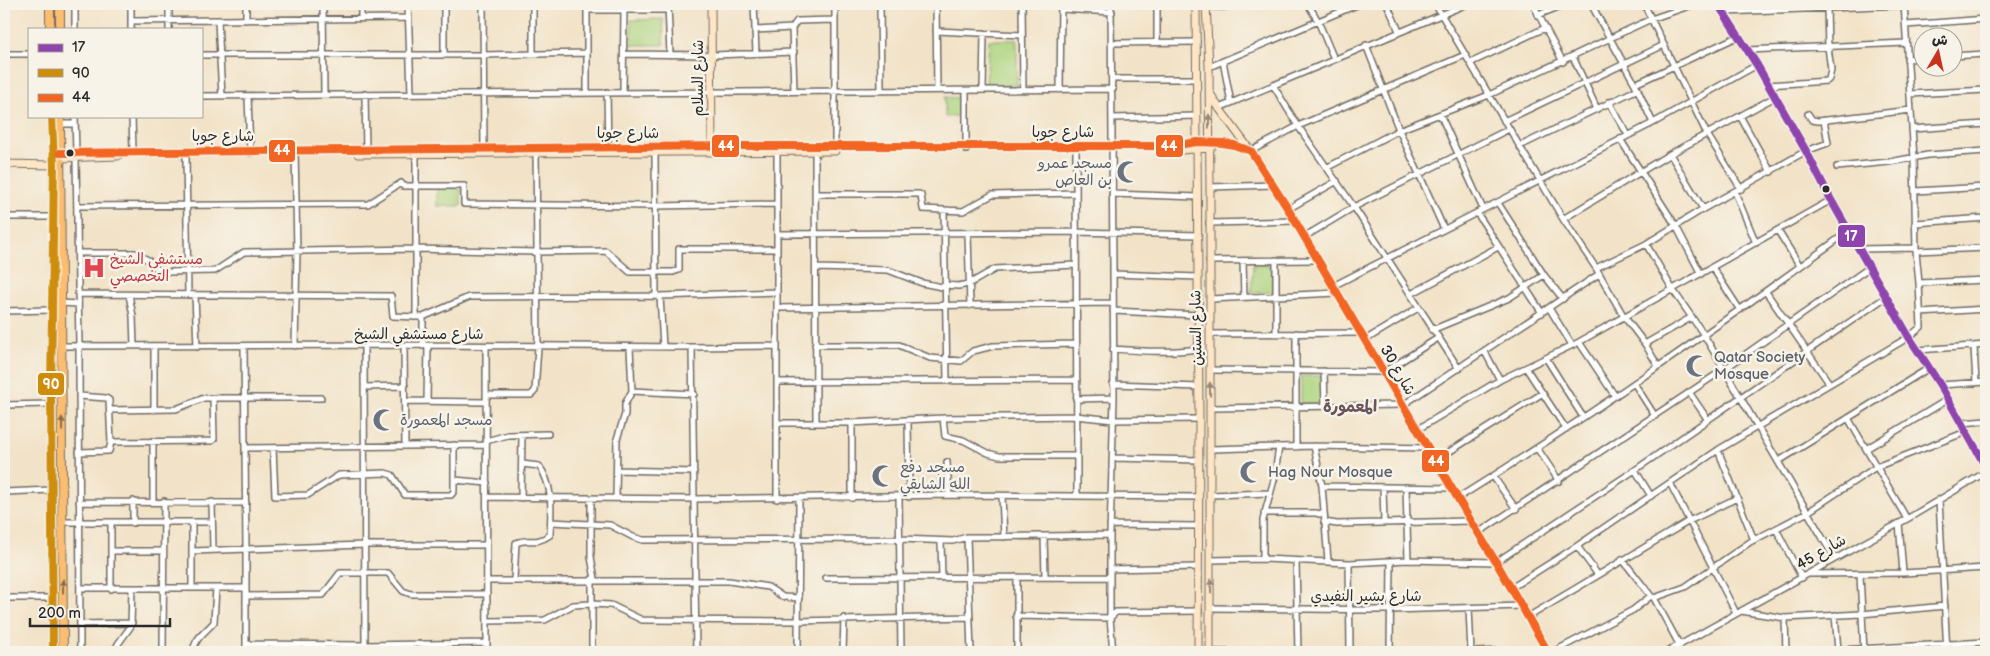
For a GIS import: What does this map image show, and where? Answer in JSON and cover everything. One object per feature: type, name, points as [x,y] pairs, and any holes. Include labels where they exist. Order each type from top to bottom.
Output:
[{"type":"main road","points":[[50,4],[50,28]]},
{"type":"main road","points":[[60,4],[60,28]]},
{"type":"main road","points":[[50,13],[60,13]]},
{"type":"main road","points":[[52,118],[54,164],[51,390],[52,652]]},
{"type":"main road","points":[[60,120],[63,652]]},
{"type":"main road","points":[[51,390],[62,390]]},
{"type":"street","points":[[75,4],[75,28]]},
{"type":"street","points":[[131,4],[131,28]]},
{"type":"street","points":[[169,4],[170,28]]},
{"type":"street","points":[[246,4],[246,20]]},
{"type":"street","points":[[323,4],[324,94]]},
{"type":"street","points":[[361,4],[361,19]]},
{"type":"street","points":[[408,4],[411,93]]},
{"type":"street","points":[[444,4],[444,55]]},
{"type":"street","points":[[483,4],[484,150]]},
{"type":"street","points":[[533,4],[533,53]]},
{"type":"street","points":[[668,4],[670,55]]},
{"type":"street","name":"شارع السلام","points":[[711,4],[712,149]]},
{"type":"street","points":[[754,4],[756,53]]},
{"type":"street","points":[[834,4],[835,149]]},
{"type":"street","points":[[880,4],[882,91]]},
{"type":"street","points":[[936,4],[937,90]]},
{"type":"street","points":[[1022,4],[1023,90]]},
{"type":"street","points":[[1111,4],[1114,398],[1110,496],[1110,618],[1113,652]]},
{"type":"street","points":[[1157,4],[1157,42]]},
{"type":"street","name":"شارع الستين","points":[[1196,4],[1199,386],[1198,652]]},
{"type":"street","points":[[1206,5],[1222,7],[1240,4]]},
{"type":"street","points":[[1308,4],[1334,59]]},
{"type":"street","points":[[1209,67],[1359,4]]},
{"type":"street","points":[[1387,4],[1399,32]]},
{"type":"street","points":[[1435,4],[1563,219],[1596,268],[1623,315],[1645,344],[1658,366]]},
{"type":"street","points":[[1218,108],[1467,4]]},
{"type":"street","points":[[1533,4],[1562,62]]},
{"type":"street","points":[[1538,15],[1566,4]]},
{"type":"street","points":[[1592,4],[1654,123]]},
{"type":"street","points":[[1644,4],[1690,102],[1738,190],[1756,243]]},
{"type":"street","points":[[1328,167],[1399,130],[1489,95],[1651,19],[1695,4]]},
{"type":"street","points":[[1718,4],[1757,65],[1886,297],[1985,463]]},
{"type":"street","points":[[1511,588],[1577,546],[1718,450],[1909,337],[1921,327],[1916,249],[1914,158],[1904,4],[1827,8],[1803,6],[1724,12]]},
{"type":"street","name":"شارع الستين","points":[[1206,5],[1212,145],[1209,223],[1212,449],[1210,495],[1210,652]]},
{"type":"street","points":[[1060,90],[1061,6],[1112,12]]},
{"type":"street","points":[[588,92],[587,7],[624,10],[668,10]]},
{"type":"street","points":[[1768,85],[1827,81],[1829,79],[1831,70],[1828,47],[1827,8]]},
{"type":"street","points":[[623,92],[624,10]]},
{"type":"street","points":[[131,21],[409,18]]},
{"type":"street","points":[[1906,25],[1986,19]]},
{"type":"street","points":[[794,91],[792,28],[797,21],[834,20]]},
{"type":"street","points":[[218,21],[222,96]]},
{"type":"street","points":[[755,30],[792,28]]},
{"type":"street","points":[[1470,63],[1545,28]]},
{"type":"street","points":[[936,31],[1022,35]]},
{"type":"street","points":[[983,90],[984,33]]},
{"type":"street","points":[[1520,146],[1610,102],[1674,66],[1739,36]]},
{"type":"street","points":[[1112,43],[1197,42]]},
{"type":"street","points":[[1748,50],[1906,43]]},
{"type":"street","points":[[1366,45],[1399,130],[1444,230]]},
{"type":"street","points":[[1504,121],[1664,45]]},
{"type":"street","points":[[202,55],[483,55],[587,52]]},
{"type":"street","points":[[624,54],[712,55],[794,52]]},
{"type":"street","points":[[4,54],[28,54]]},
{"type":"street","points":[[1962,55],[1986,54]]},
{"type":"street","points":[[1212,145],[1234,145],[1250,150],[1298,126],[1465,55]]},
{"type":"street","points":[[1573,57],[1597,108]]},
{"type":"street","points":[[1907,59],[1912,59]]},
{"type":"street","points":[[1223,61],[1231,103]]},
{"type":"street","points":[[1333,286],[1654,123],[1757,65]]},
{"type":"street","points":[[1113,79],[1197,79]]},
{"type":"street","points":[[1274,85],[1298,126],[1328,167],[1459,369]]},
{"type":"street","points":[[202,96],[1112,89]]},
{"type":"street","points":[[1910,94],[1986,90]]},
{"type":"street","points":[[966,91],[966,148]]},
{"type":"street","points":[[607,92],[608,150]]},
{"type":"street","name":"شارع 30","points":[[1209,92],[1218,108],[1250,150],[1288,209],[1549,652]]},
{"type":"street","points":[[365,94],[366,151]]},
{"type":"street","points":[[248,96],[250,152]]},
{"type":"street","points":[[1563,219],[1640,171],[1775,97]]},
{"type":"street","points":[[1610,102],[1628,135]]},
{"type":"street","points":[[1808,114],[1812,120],[1824,120],[1911,110]]},
{"type":"street","points":[[1440,114],[1483,209]]},
{"type":"street","points":[[1113,118],[1197,116]]},
{"type":"street","points":[[1740,116],[1771,172]]},
{"type":"street","points":[[75,118],[79,346],[80,652]]},
{"type":"street","points":[[132,118],[133,151]]},
{"type":"street","points":[[60,120],[75,124]]},
{"type":"street","points":[[1596,268],[1646,244],[1703,209],[1806,151],[1828,143],[1824,120]]},
{"type":"street","points":[[1912,129],[1986,124]]},
{"type":"street","points":[[1304,238],[1354,207],[1509,129]]},
{"type":"street","points":[[1620,139],[1676,226],[1701,274]]},
{"type":"street","name":"شارع جوبا","points":[[76,155],[133,151],[295,152],[1112,147],[1172,150],[1197,145],[1212,145]]},
{"type":"street","name":"شارع جوبا","points":[[1049,148],[1076,150],[1112,147]]},
{"type":"street","name":"شارع جوبا","points":[[640,150],[655,152],[712,149]]},
{"type":"street","points":[[776,499],[778,382],[776,308],[777,149]]},
{"type":"street","name":"شارع جوبا","points":[[777,149],[815,151],[835,149]]},
{"type":"street","points":[[486,395],[534,394],[538,347],[536,150]]},
{"type":"street","points":[[1076,150],[1077,496]]},
{"type":"street","name":"شارع جوبا","points":[[366,151],[416,153],[430,151]]},
{"type":"street","points":[[815,151],[816,423]]},
{"type":"street","points":[[1837,167],[1928,155],[1986,151]]},
{"type":"street","name":"شارع جوبا","points":[[60,155],[186,155],[250,152]]},
{"type":"street","points":[[295,152],[297,251],[295,346]]},
{"type":"street","points":[[655,152],[656,272],[663,347]]},
{"type":"street","points":[[416,153],[416,317]]},
{"type":"street","points":[[1670,154],[1703,209]]},
{"type":"street","points":[[186,155],[188,295]]},
{"type":"street","points":[[4,164],[54,164]]},
{"type":"street","points":[[1288,209],[1337,181]]},
{"type":"street","points":[[77,206],[368,204],[402,183],[403,186],[464,186],[464,204],[656,206],[777,204]]},
{"type":"street","points":[[1210,187],[1274,186]]},
{"type":"street","points":[[1915,191],[1986,187]]},
{"type":"street","points":[[815,194],[919,194],[923,209],[944,211],[968,210],[990,195],[1076,193]]},
{"type":"street","points":[[1112,194],[1198,197]]},
{"type":"street","points":[[1418,429],[1500,380],[1579,342],[1623,315],[1673,290],[1712,266],[1831,200]]},
{"type":"street","points":[[1498,203],[1544,275],[1563,299]]},
{"type":"street","points":[[944,211],[947,381]]},
{"type":"street","points":[[1477,213],[1542,313]]},
{"type":"street","points":[[4,217],[53,217]]},
{"type":"street","points":[[1915,223],[1986,218]]},
{"type":"street","points":[[1209,223],[1295,221]]},
{"type":"street","points":[[1778,230],[1800,266]]},
{"type":"street","points":[[1458,498],[1615,396],[1766,292],[1849,231]]},
{"type":"street","points":[[777,234],[1077,232],[1198,235]]},
{"type":"street","points":[[968,234],[970,306]]},
{"type":"street","points":[[1646,244],[1673,290],[1704,335],[1835,559]]},
{"type":"street","points":[[1411,294],[1498,247]]},
{"type":"street","points":[[1859,249],[1986,248]]},
{"type":"street","points":[[78,253],[135,253],[141,255],[162,271],[187,272],[215,270],[244,252],[416,249],[536,252],[606,251],[628,271],[673,272],[679,270],[679,249],[776,250]]},
{"type":"street","points":[[1243,260],[1244,297]]},
{"type":"street","points":[[1276,260],[1276,333]]},
{"type":"street","points":[[1209,261],[1317,260]]},
{"type":"street","points":[[816,268],[888,270],[936,287],[969,284],[995,268],[1076,265]]},
{"type":"street","points":[[1712,266],[1740,310]]},
{"type":"street","points":[[1478,533],[1656,416],[1870,267]]},
{"type":"street","points":[[1113,274],[1198,276]]},
{"type":"street","points":[[1211,408],[1403,405],[1485,352],[1599,274]]},
{"type":"street","points":[[1432,330],[1509,298],[1544,275]]},
{"type":"street","points":[[1919,283],[1986,280]]},
{"type":"street","points":[[78,294],[390,296],[394,316],[423,317],[469,298],[658,296],[777,292]]},
{"type":"street","points":[[1766,292],[1829,384]]},
{"type":"street","points":[[1210,300],[1337,293]]},
{"type":"street","points":[[129,294],[133,316],[134,346]]},
{"type":"street","points":[[195,295],[197,347]]},
{"type":"street","points":[[1210,560],[1264,559],[1349,563],[1408,560],[1496,562],[1708,420],[1886,297]]},
{"type":"street","points":[[60,303],[78,304]]},
{"type":"street","points":[[776,308],[1112,303]]},
{"type":"street","points":[[1210,334],[1296,333],[1363,337],[1418,308]]},
{"type":"street","points":[[1549,308],[1572,345]]},
{"type":"street","points":[[4,311],[53,310]]},
{"type":"street","points":[[1920,313],[1986,310]]},
{"type":"street","points":[[1113,311],[1198,315]]},
{"type":"street","points":[[423,317],[426,345],[427,401]]},
{"type":"street","points":[[1645,344],[1692,317]]},
{"type":"street","points":[[1296,333],[1296,447]]},
{"type":"street","points":[[1210,370],[1384,372],[1438,338]]},
{"type":"street","points":[[1579,342],[1615,396]]},
{"type":"street","points":[[815,345],[899,345],[930,358],[962,361],[973,351],[993,346],[1076,344]]},
{"type":"street","points":[[1918,350],[1986,345]]},
{"type":"street","name":"شارع مستشفي الشيخ","points":[[61,346],[777,346]]},
{"type":"street","points":[[154,346],[154,410]]},
{"type":"street","points":[[244,346],[246,652]]},
{"type":"street","points":[[364,346],[365,652]]},
{"type":"street","points":[[404,346],[405,446]]},
{"type":"street","points":[[486,347],[487,652]]},
{"type":"street","points":[[616,498],[617,439],[625,414],[625,404],[632,391],[630,347]]},
{"type":"street","points":[[692,347],[696,652]]},
{"type":"street","points":[[1974,347],[1976,383]]},
{"type":"street","points":[[1113,349],[1157,352],[1178,352],[1198,349]]},
{"type":"street","points":[[1485,352],[1500,380]]},
{"type":"street","points":[[1546,358],[1583,417]]},
{"type":"street","points":[[1526,368],[1566,429]]},
{"type":"street","points":[[1779,462],[1929,368]]},
{"type":"street","points":[[1324,370],[1325,406]]},
{"type":"street","points":[[778,382],[1077,380]]},
{"type":"street","points":[[1940,385],[1986,382]]},
{"type":"street","points":[[1634,383],[1656,416]]},
{"type":"street","points":[[1113,384],[1199,386]]},
{"type":"street","points":[[364,386],[405,386]]},
{"type":"street","points":[[632,391],[694,394]]},
{"type":"street","points":[[1689,392],[1708,420]]},
{"type":"street","points":[[1436,460],[1543,393]]},
{"type":"street","points":[[79,396],[108,398],[111,442],[110,451],[79,452]]},
{"type":"street","points":[[110,410],[176,409],[200,399],[213,398],[321,398]]},
{"type":"street","points":[[111,442],[214,440],[213,398]]},
{"type":"street","points":[[1076,399],[1114,398]]},
{"type":"street","points":[[1866,449],[1947,400]]},
{"type":"street","points":[[405,402],[486,402]]},
{"type":"street","points":[[4,405],[51,404]]},
{"type":"street","points":[[777,423],[852,424],[943,418],[1076,416],[1113,420],[1199,422],[1211,425]]},
{"type":"street","points":[[943,418],[945,436],[963,440],[994,455],[1005,457],[1076,456]]},
{"type":"street","points":[[1848,418],[1907,519]]},
{"type":"street","points":[[908,421],[909,497]]},
{"type":"street","points":[[1961,423],[1986,422]]},
{"type":"street","points":[[852,424],[852,498]]},
{"type":"street","points":[[1469,608],[1472,652],[1549,652],[1634,610],[1652,597],[1684,587],[1712,566],[1754,540],[1808,512],[1876,467],[1966,432]]},
{"type":"street","points":[[245,448],[454,445],[486,443],[508,435],[548,434]]},
{"type":"street","points":[[521,498],[522,435]]},
{"type":"street","points":[[1199,438],[1211,438]]},
{"type":"street","points":[[153,441],[153,501]]},
{"type":"street","points":[[273,448],[275,496],[308,495],[339,474],[364,473],[389,473],[403,493],[408,495],[454,493],[454,445]]},
{"type":"street","points":[[1314,446],[1322,486],[1328,561]]},
{"type":"street","points":[[1212,449],[1314,446],[1429,448]]},
{"type":"street","points":[[1264,559],[1264,513],[1270,493],[1278,448]]},
{"type":"street","points":[[1537,448],[1558,481]]},
{"type":"street","points":[[1718,450],[1754,540]]},
{"type":"street","points":[[1113,458],[1199,460]]},
{"type":"street","points":[[947,462],[949,495]]},
{"type":"street","points":[[514,580],[516,543],[519,541],[540,542],[550,535],[551,522],[547,477],[539,466],[522,464]]},
{"type":"street","points":[[616,470],[694,472]]},
{"type":"street","points":[[1634,470],[1651,496]]},
{"type":"street","name":"شارع 45","points":[[1668,652],[1900,523],[1986,472]]},
{"type":"street","points":[[1493,476],[1516,509]]},
{"type":"street","points":[[455,480],[487,483]]},
{"type":"street","points":[[1670,483],[1712,566],[1738,612],[1785,618],[1861,614],[1945,606]]},
{"type":"street","points":[[1322,486],[1451,488]]},
{"type":"street","points":[[1383,487],[1384,523]]},
{"type":"street","points":[[1406,487],[1408,560]]},
{"type":"street","points":[[4,492],[52,490]]},
{"type":"street","points":[[1210,495],[1270,493]]},
{"type":"street","points":[[486,497],[591,499],[899,498],[949,495],[1198,497]]},
{"type":"street","points":[[1002,496],[1004,537]]},
{"type":"street","points":[[899,498],[901,652]]},
{"type":"street","points":[[1528,617],[1622,559],[1689,521],[1737,498]]},
{"type":"street","points":[[591,499],[592,652]]},
{"type":"street","points":[[798,652],[799,499]]},
{"type":"street","points":[[1939,500],[1947,652]]},
{"type":"street","points":[[133,501],[133,523]]},
{"type":"street","points":[[79,502],[164,501],[246,503]]},
{"type":"street","points":[[163,652],[162,550],[164,501]]},
{"type":"street","points":[[212,502],[214,550]]},
{"type":"street","points":[[1264,513],[1316,513],[1324,515]]},
{"type":"street","points":[[1324,522],[1333,524],[1471,521]]},
{"type":"street","points":[[63,522],[212,522]]},
{"type":"street","points":[[192,522],[192,588]]},
{"type":"street","points":[[551,522],[616,526],[638,539],[694,541],[900,539],[953,541],[967,537],[1110,535]]},
{"type":"street","points":[[111,523],[111,589]]},
{"type":"street","points":[[1900,523],[1903,573]]},
{"type":"street","points":[[1110,525],[1199,526]]},
{"type":"street","points":[[1776,529],[1802,578]]},
{"type":"street","points":[[1044,536],[1045,576]]},
{"type":"street","points":[[967,537],[971,652]]},
{"type":"street","points":[[942,541],[942,578]]},
{"type":"street","points":[[193,551],[246,548],[486,545]]},
{"type":"street","points":[[1577,546],[1598,575]]},
{"type":"street","points":[[111,551],[162,550]]},
{"type":"street","points":[[1622,559],[1652,597],[1680,646]]},
{"type":"street","points":[[1296,561],[1298,652]]},
{"type":"street","points":[[1390,652],[1391,562]]},
{"type":"street","points":[[1349,563],[1350,652]]},
{"type":"street","points":[[1110,569],[1198,567]]},
{"type":"street","points":[[1808,574],[1860,575],[1986,568]]},
{"type":"street","points":[[246,596],[323,595],[340,573],[364,572],[388,573],[403,591],[411,594],[487,594]]},
{"type":"street","points":[[1860,575],[1864,650]]},
{"type":"street","points":[[1017,577],[1017,652]]},
{"type":"street","points":[[826,578],[1110,577]]},
{"type":"street","points":[[487,581],[729,581],[768,587],[784,597],[799,598]]},
{"type":"street","points":[[80,588],[246,588]]},
{"type":"street","points":[[193,652],[194,643],[214,622],[216,588]]},
{"type":"street","points":[[122,652],[114,652],[132,623],[132,589]]},
{"type":"street","points":[[4,598],[52,598]]},
{"type":"street","points":[[487,621],[545,620],[573,605],[591,604],[612,605],[642,620],[798,621],[844,618],[970,617]]},
{"type":"street","name":"شارع بشير النفيدي","points":[[1211,608],[1390,610],[1522,606]]},
{"type":"street","points":[[1016,616],[1110,618],[1116,612],[1199,611]]},
{"type":"street","points":[[1835,615],[1838,650]]},
{"type":"street","points":[[843,652],[844,618]]},
{"type":"street","points":[[1785,618],[1786,652]]},
{"type":"street","points":[[80,624],[132,623]]},
{"type":"street","points":[[1802,652],[1986,642]]},
{"type":"street","points":[[246,644],[487,643]]},
{"type":"street","points":[[1210,652],[1278,652]]},
{"type":"street","points":[[1329,652],[1434,652]]},
{"type":"shaded area","name":"مستشفى الشيخ التخصصي","points":[[87,255],[103,255],[103,273],[84,273]]},
{"type":"green space","points":[[663,19],[664,45],[632,45],[631,20]]},
{"type":"green space","points":[[989,40],[1017,40],[1017,85],[986,86]]},
{"type":"green space","points":[[945,97],[960,98],[959,116],[945,117]]},
{"type":"green space","points":[[437,188],[461,189],[461,206],[437,206]]},
{"type":"green space","points":[[1253,265],[1271,265],[1274,292],[1251,293]]},
{"type":"green space","points":[[1301,376],[1322,376],[1322,404],[1301,404]]},
{"type":"transit line","name":"17","points":[[1718,4],[1757,65],[1909,337],[1940,385],[1986,467]]},
{"type":"transit line","name":"90","points":[[52,118],[54,165],[51,390],[53,652]]},
{"type":"transit line","name":"44","points":[[60,153],[729,146],[1172,146],[1197,142],[1234,145],[1251,151],[1288,209],[1548,652]]},
{"type":"place","name":"مسجد عمرو بن العاص","points":[[1128,172]]},
{"type":"place","name":"مستشفى الشيخ التخصصي","points":[[94,268]]},
{"type":"place","name":"Qatar Society Mosque","points":[[1697,366]]},
{"type":"place","name":"مسجد المعمورة","points":[[384,420]]},
{"type":"place","name":"Hag Nour Mosque","points":[[1251,472]]},
{"type":"place","name":"مسجد دفع الله الشايقي","points":[[883,476]]},
{"type":"district","name":"المعمورة","points":[[1350,406]]}]
